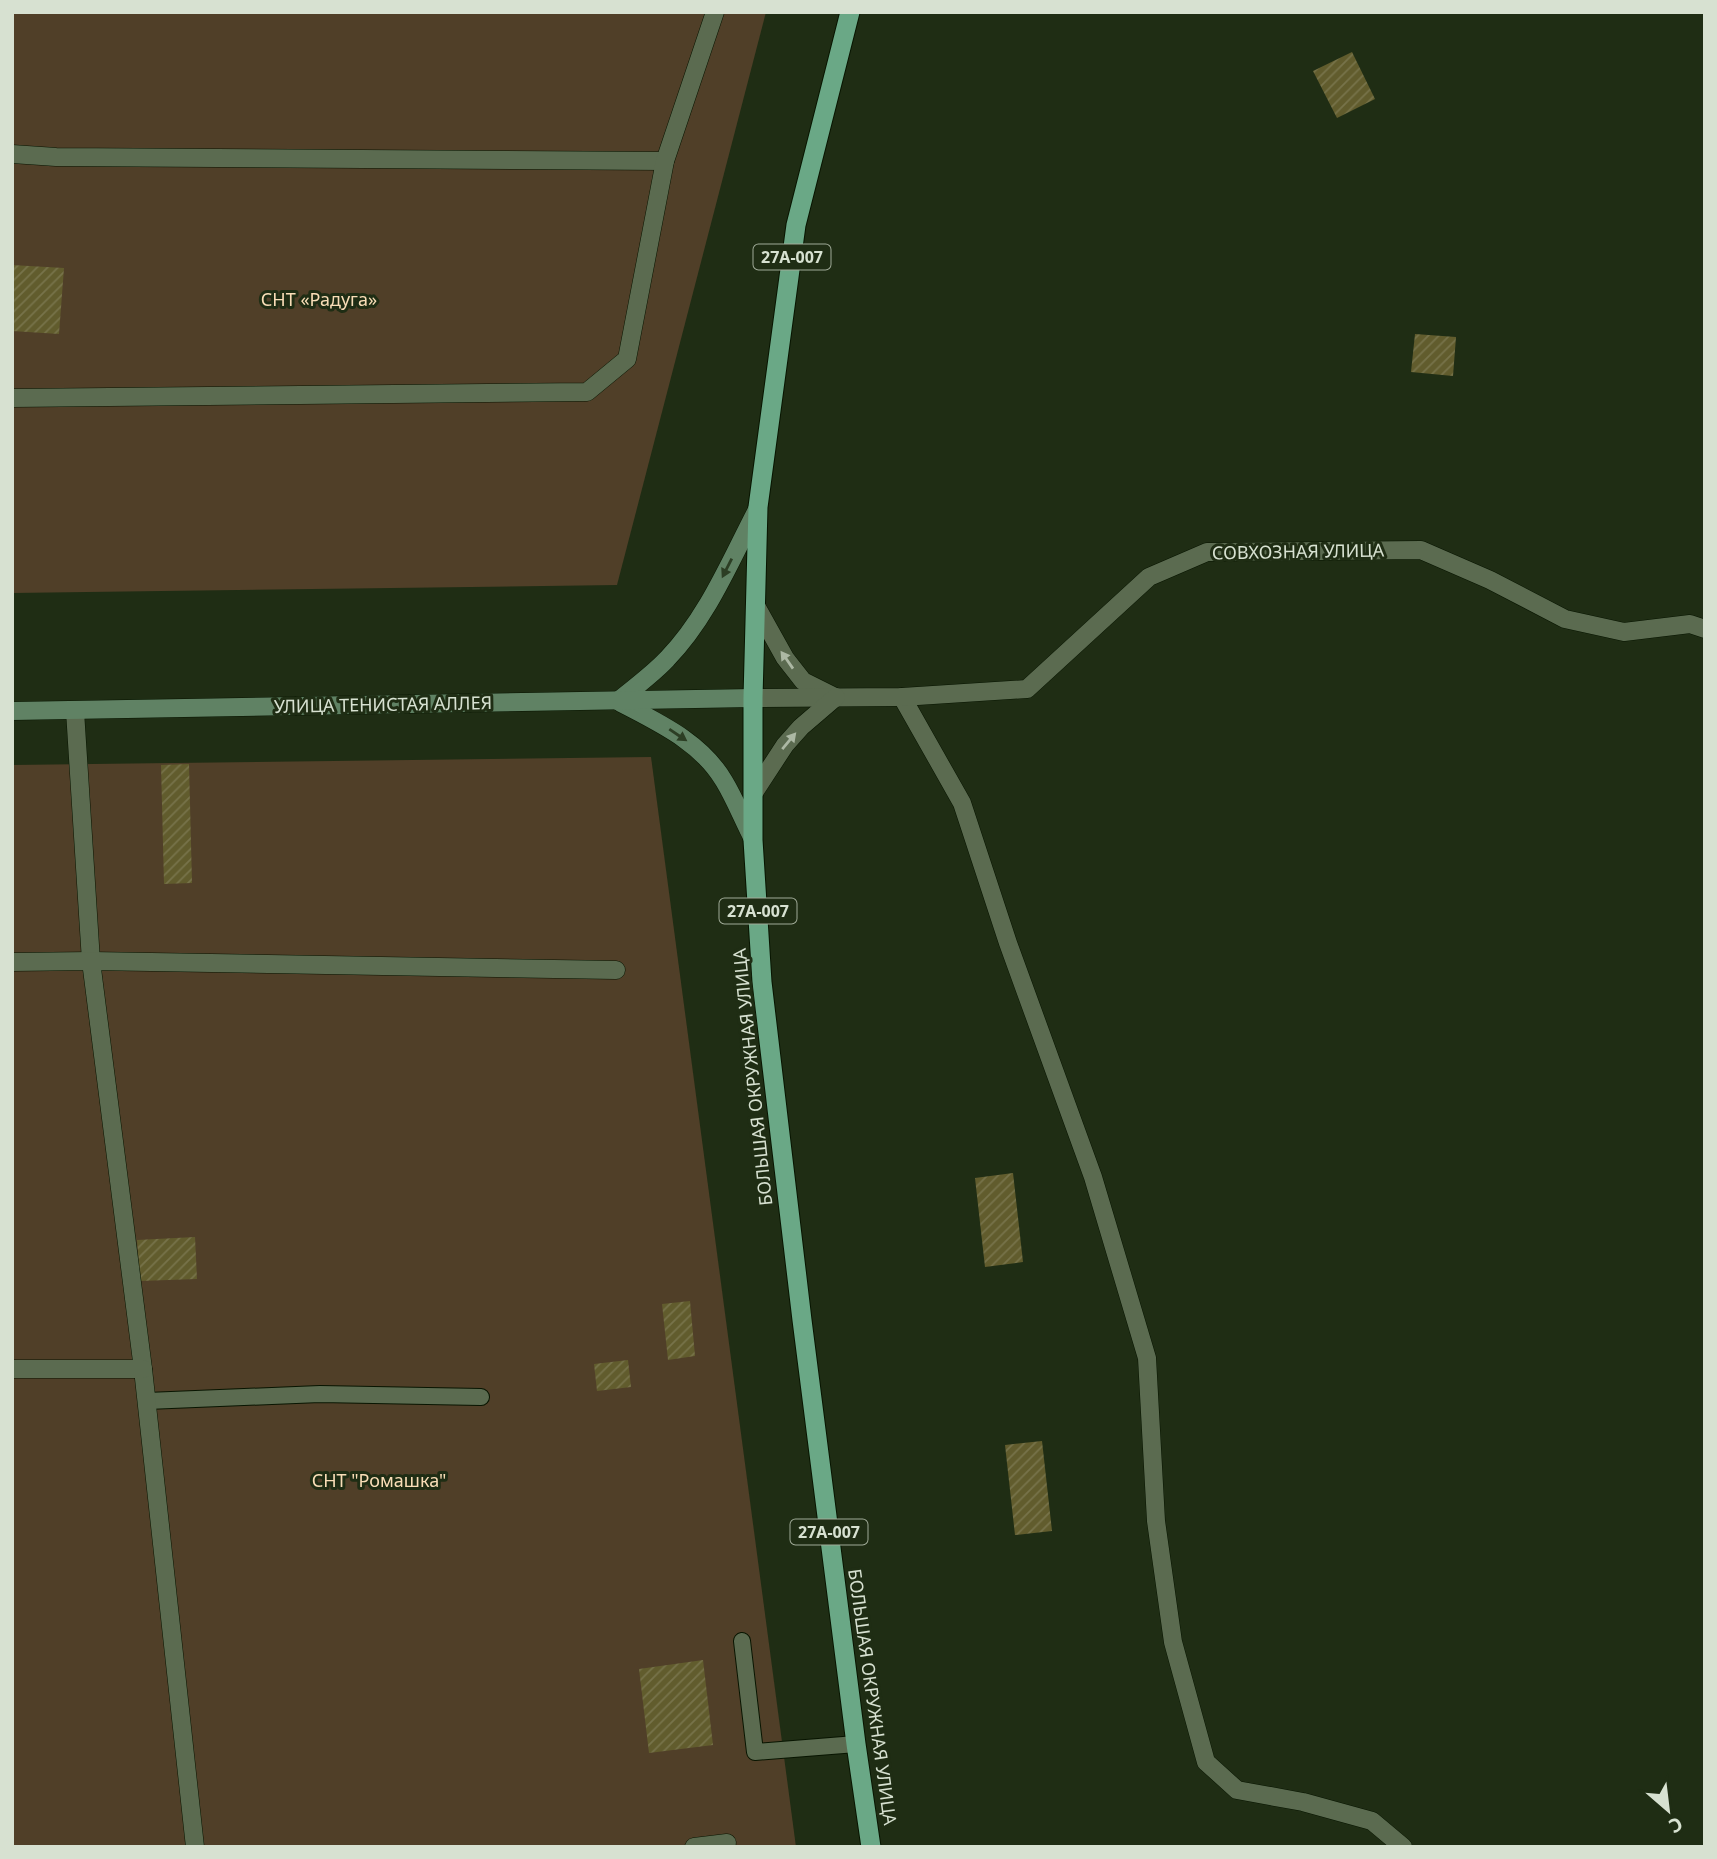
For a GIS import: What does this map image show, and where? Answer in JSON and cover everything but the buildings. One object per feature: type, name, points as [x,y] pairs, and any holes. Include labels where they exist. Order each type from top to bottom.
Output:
[{"type":"highway","name":"БОЛЬШАЯ ОКРУЖНАЯ УЛИЦА","points":[[850,12],[796,225],[758,507],[753,698],[753,840],[762,982],[802,1320],[871,1847]]},
{"type":"main road","points":[[753,840],[723,779],[700,751],[675,732],[618,701],[667,660],[692,630],[758,507]]},
{"type":"main road","name":"УЛИЦА ТЕНИСТАЯ АЛЛЕЯ","points":[[12,711],[753,698]]},
{"type":"street","points":[[12,398],[587,392],[627,359],[665,161],[715,12]]},
{"type":"street","points":[[12,154],[69,157],[665,161]]},
{"type":"street","name":"СОВХОЗНАЯ УЛИЦА","points":[[753,698],[902,697],[1027,690],[1149,577],[1208,552],[1421,550],[1490,580],[1564,619],[1624,632],[1690,624],[1705,629]]},
{"type":"street","points":[[753,794],[785,745],[801,727],[836,697],[803,681],[785,658],[756,606]]},
{"type":"street","points":[[902,697],[962,803],[1008,943],[1093,1177],[1147,1358],[1156,1521],[1173,1642],[1206,1762],[1237,1790],[1303,1802],[1372,1821],[1403,1847]]},
{"type":"street","points":[[75,711],[91,961],[147,1401],[195,1847]]},
{"type":"street","points":[[12,962],[91,961],[616,971]]},
{"type":"street","points":[[12,1369],[143,1369]]},
{"type":"street","points":[[694,1847],[727,1843]]},
{"type":"lane","points":[[147,1401],[320,1394],[481,1397]]},
{"type":"lane","points":[[742,1641],[755,1752],[856,1744]]},
{"type":"green space","name":"СНТ «Радуга»","points":[[12,12],[766,12],[617,585],[12,593]]},
{"type":"green space","name":"СНТ \"Ромашка\"","points":[[651,757],[796,1847],[12,1847],[12,765]]}]
